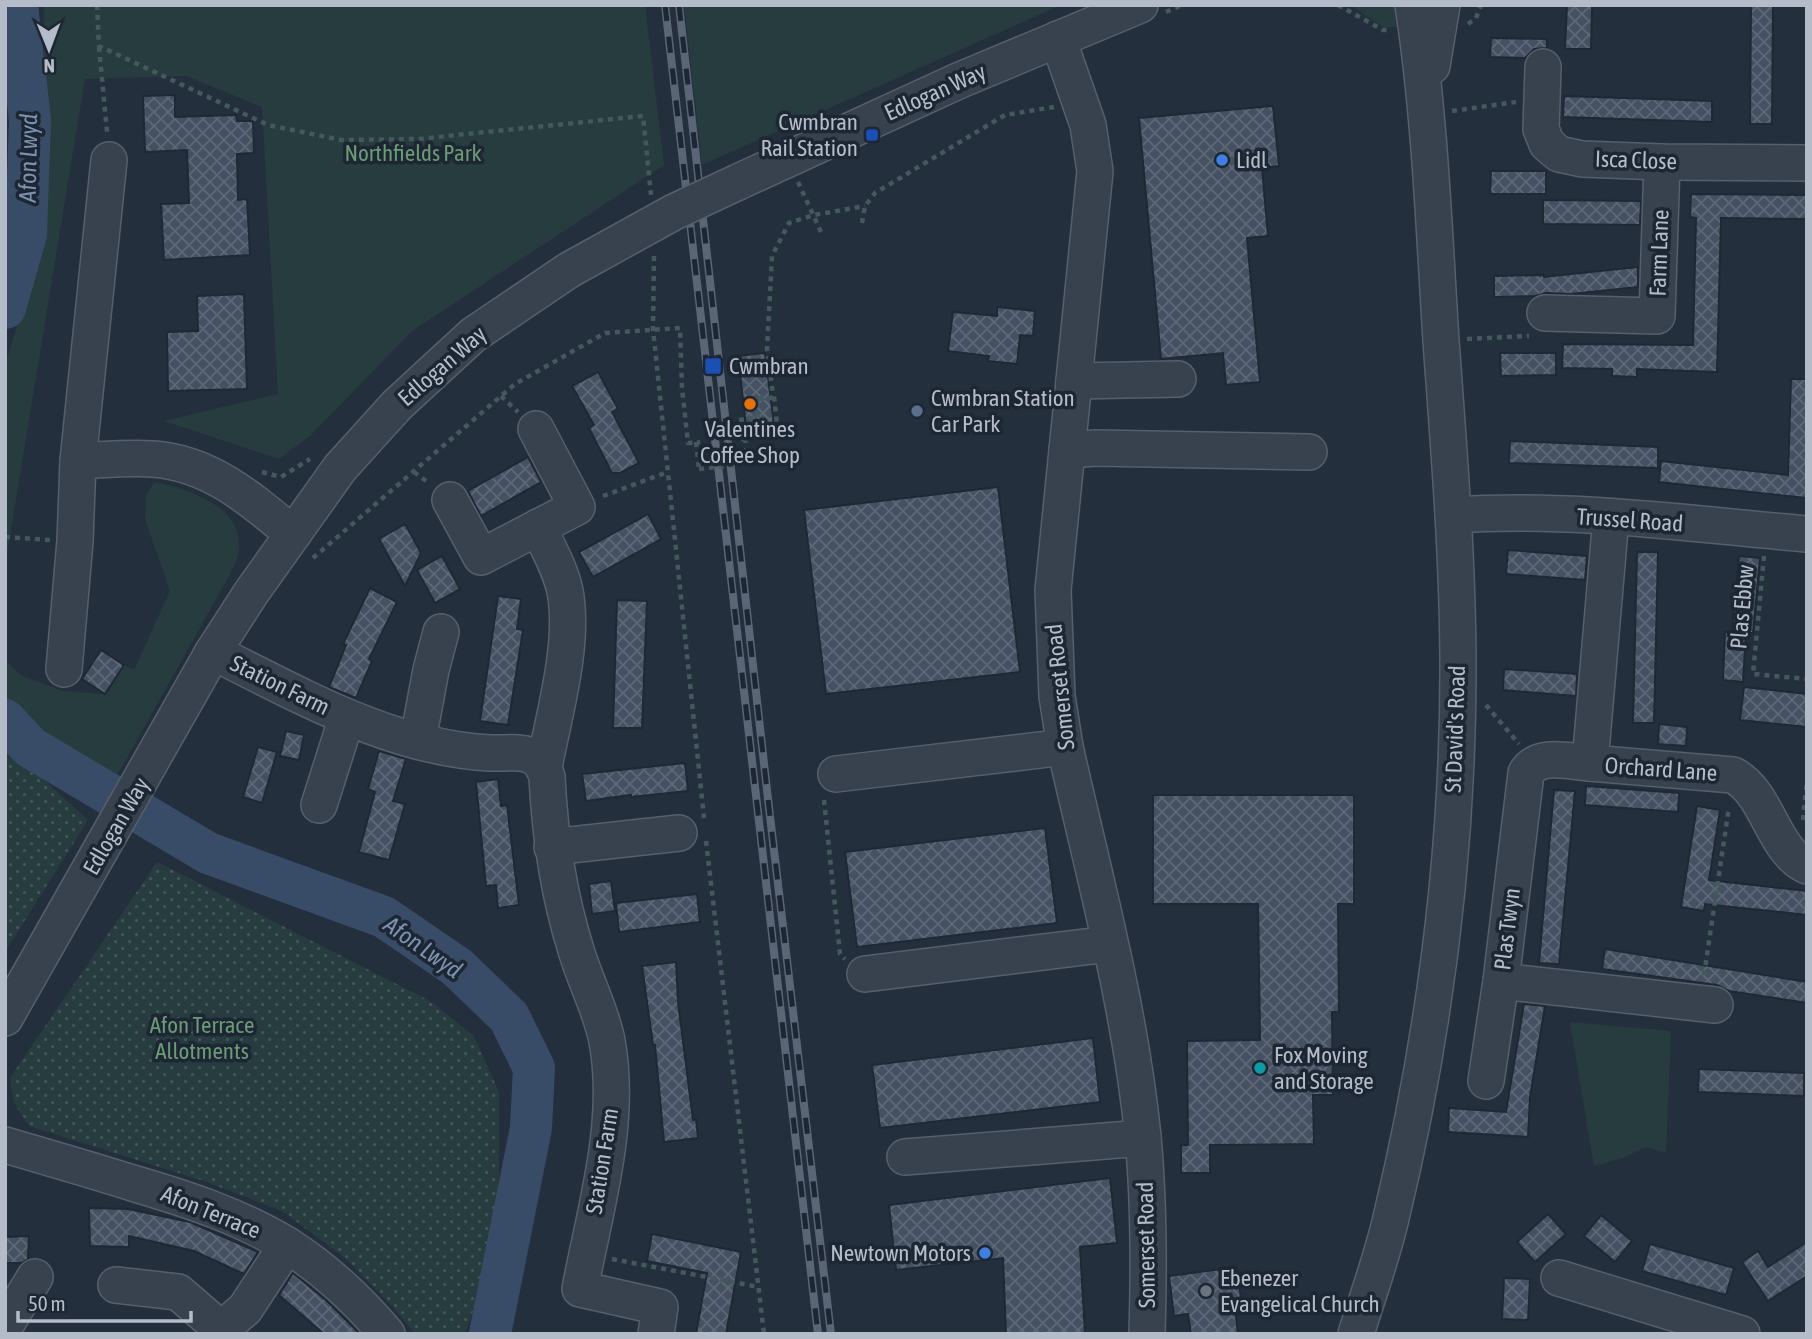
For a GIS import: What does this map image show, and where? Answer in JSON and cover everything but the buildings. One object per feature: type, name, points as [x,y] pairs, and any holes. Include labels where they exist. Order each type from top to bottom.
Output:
[{"type":"street","name":"St David's Road","points":[[1356,1334],[1391,1220],[1429,1027],[1443,927],[1453,817],[1458,671],[1453,515],[1426,115],[1413,5]]},
{"type":"street","name":"St David's Road","points":[[1426,115],[1442,5]]},
{"type":"street","name":"Edlogan Way","points":[[5,1018],[213,652],[251,593],[299,550],[340,468],[397,405],[473,335],[569,270],[674,212],[787,158],[1058,39],[1148,11]]},
{"type":"street","name":"Somerset Road","points":[[1058,39],[1088,125],[1095,171],[1054,590],[1057,696],[1065,747],[1132,1054],[1143,1138],[1147,1212],[1147,1334]]},
{"type":"street","name":"Isca Close","points":[[1542,83],[1540,120],[1543,137],[1559,154],[1582,159],[1662,162],[1807,163]]},
{"type":"street","points":[[64,669],[75,541],[78,461],[109,160]]},
{"type":"street","name":"Farm Lane","points":[[1545,313],[1657,316],[1662,162]]},
{"type":"street","points":[[1074,381],[1178,379]]},
{"type":"street","points":[[450,500],[481,557],[577,507],[536,429]]},
{"type":"street","points":[[1067,450],[1096,448],[1309,452]]},
{"type":"street","points":[[78,461],[153,458],[202,470],[230,484],[299,550]]},
{"type":"street","name":"Trussel Road","points":[[1453,515],[1530,513],[1611,517],[1807,534]]},
{"type":"street","name":"Orchard Lane","points":[[1611,517],[1591,763],[1733,775],[1753,793],[1795,858],[1807,866]]},
{"type":"street","name":"Station Farm","points":[[538,527],[557,564],[565,593],[567,629],[565,657],[544,766],[552,847],[561,899],[576,952],[607,1041],[612,1094],[608,1146],[580,1289],[660,1307],[656,1334]]},
{"type":"street","points":[[418,740],[441,632]]},
{"type":"street","name":"Station Farm","points":[[213,652],[347,717],[383,731],[467,751],[522,753],[532,756],[544,766]]},
{"type":"street","name":"Station Farm","points":[[319,805],[347,717]]},
{"type":"street","points":[[836,774],[1065,747]]},
{"type":"street","points":[[1536,763],[1550,760],[1591,763]]},
{"type":"street","name":"Plas Twyn","points":[[1536,763],[1528,769],[1525,778],[1501,981],[1707,1005]]},
{"type":"street","points":[[552,847],[680,833]]},
{"type":"street","points":[[865,974],[1110,944]]},
{"type":"street","points":[[1486,1081],[1501,981]]},
{"type":"street","points":[[905,1157],[1143,1138]]},
{"type":"street","name":"Afon Terrace","points":[[5,1145],[187,1199],[242,1221],[287,1245],[330,1277],[370,1314],[387,1334]]},
{"type":"street","points":[[116,1285],[178,1292],[218,1332],[245,1309],[287,1245]]},
{"type":"street","points":[[5,1326],[35,1277]]},
{"type":"street","points":[[1559,1278],[1742,1334]]},
{"type":"path","points":[[1148,11],[1182,5]]},
{"type":"path","points":[[99,46],[109,160]]},
{"type":"path","points":[[1426,115],[1542,83]]},
{"type":"path","points":[[862,223],[865,206],[875,193],[1005,115],[1058,106],[1079,97]]},
{"type":"path","points":[[787,158],[821,232]]},
{"type":"path","points":[[299,550],[515,384],[605,333],[680,328],[682,388],[688,443],[698,442],[699,469],[748,463],[743,438],[778,434],[767,349],[772,256],[789,223],[814,215],[865,206]]},
{"type":"path","points":[[1441,340],[1545,336],[1545,313]]},
{"type":"path","points":[[739,420],[758,418],[757,399],[771,398],[774,395]]},
{"type":"path","points":[[260,471],[281,477],[320,453]]},
{"type":"path","points":[[577,507],[668,472]]},
{"type":"path","name":"Plas Ebbw","points":[[1767,531],[1753,674],[1807,679]]},
{"type":"path","points":[[5,537],[75,541]]},
{"type":"path","points":[[1458,671],[1536,763]]},
{"type":"path","points":[[836,774],[822,778],[839,954],[865,974]]},
{"type":"path","points":[[1707,1005],[1733,775]]},
{"type":"path","points":[[586,1254],[759,1287]]},
{"type":"green space","name":"Northfields Park","points":[[44,5],[645,5],[664,165],[412,331],[311,435],[279,459],[164,421],[278,394],[262,107],[186,76],[85,79],[5,566],[5,366],[44,234]]},
{"type":"green space","points":[[684,5],[1061,5],[702,165]]},
{"type":"green space","points":[[1350,5],[1399,5],[1402,27],[1383,27]]},
{"type":"green space","points":[[154,482],[199,496],[225,513],[234,525],[239,539],[238,556],[114,781],[30,729],[5,698],[5,660],[22,676],[63,691],[105,694],[124,665],[134,670],[170,591],[145,519],[146,496]]},
{"type":"green space","points":[[5,744],[88,820],[5,952]]},
{"type":"green space","name":"Afon Terrace Allotments","points":[[157,862],[430,1001],[474,1036],[499,1092],[499,1175],[491,1260],[465,1334],[415,1334],[393,1307],[345,1258],[282,1211],[204,1181],[29,1126],[14,1103],[10,1078]]},
{"type":"green space","points":[[1570,1022],[1671,1031],[1666,1153],[1646,1147],[1623,1158],[1594,1166]]},
{"type":"waterway","name":"Afon Lwyd","points":[[5,308],[26,234],[30,120],[17,5]]},
{"type":"waterway","name":"Afon Lwyd","points":[[5,720],[30,747],[208,853],[384,917],[457,967],[509,1017],[534,1068],[531,1128],[490,1334]]},
{"type":"railway","points":[[665,5],[818,1334]]},
{"type":"railway","points":[[679,5],[831,1334]]},
{"type":"place","name":"Cwmbran Rail Station","points":[[872,135]]},
{"type":"place","name":"Lidl","points":[[1222,160]]},
{"type":"place","name":"Cwmbran","points":[[713,366]]},
{"type":"place","name":"Valentines Coffee Shop","points":[[750,404]]},
{"type":"place","name":"Cwmbran Station Car Park","points":[[917,411]]},
{"type":"place","name":"Fox Moving and Storage","points":[[1260,1068]]},
{"type":"place","name":"Newtown Motors","points":[[985,1253]]},
{"type":"place","name":"Ebenezer Evangelical Church","points":[[1206,1291]]}]
